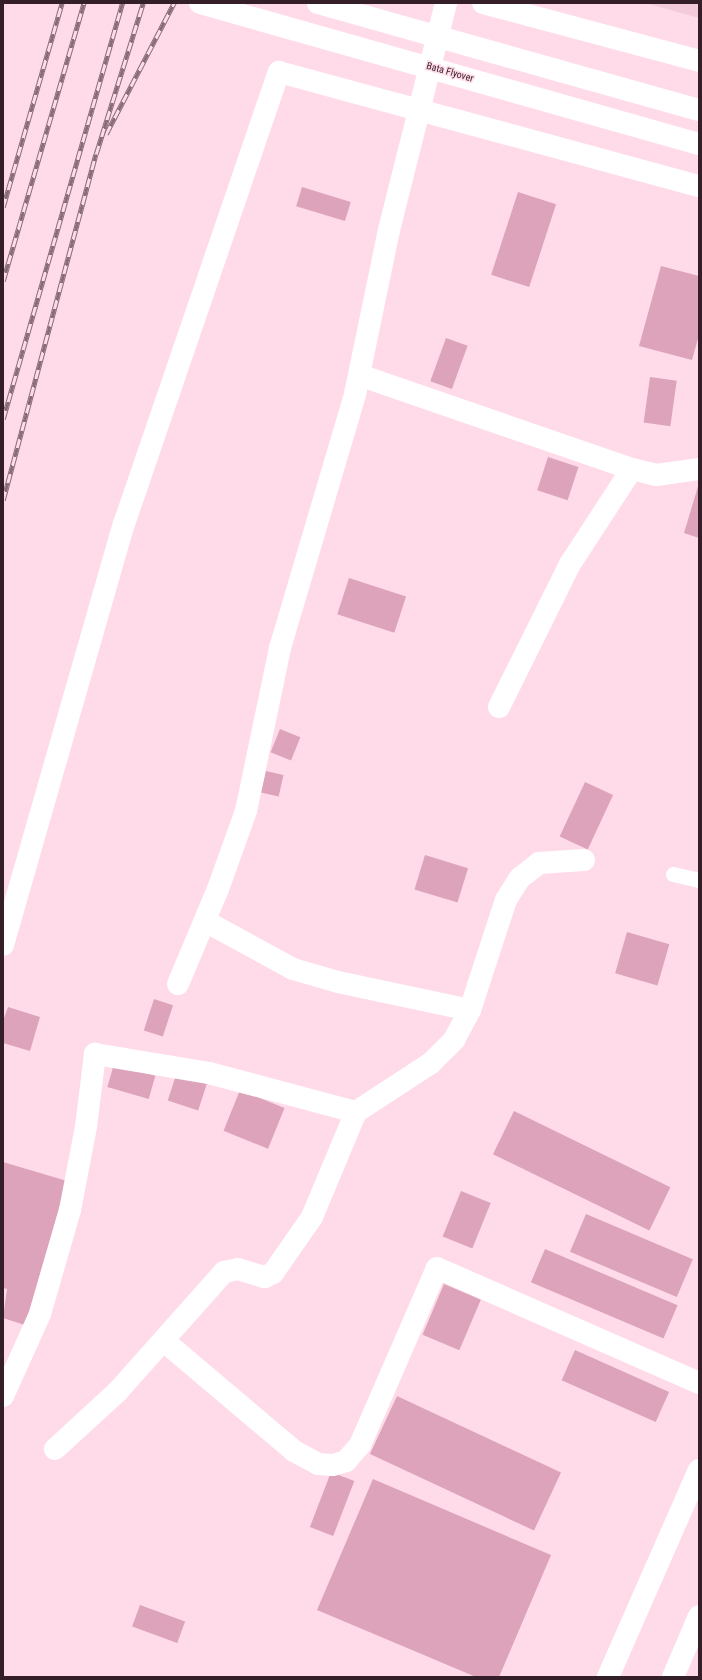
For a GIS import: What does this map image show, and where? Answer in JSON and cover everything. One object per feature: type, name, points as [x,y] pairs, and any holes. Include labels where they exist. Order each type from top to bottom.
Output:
[{"type":"street","name":"Bata Flyover","points":[[200,3],[699,144]]},
{"type":"street","points":[[318,3],[699,110]]},
{"type":"street","points":[[178,984],[205,921],[246,811],[280,648],[359,375],[418,110],[446,3]]},
{"type":"street","points":[[484,3],[699,61]]},
{"type":"street","points":[[3,945],[124,524],[278,72],[699,186]]},
{"type":"street","points":[[359,375],[632,469],[656,475],[699,469]]},
{"type":"street","points":[[499,706],[570,564],[632,469]]},
{"type":"street","points":[[55,1449],[118,1390],[164,1341],[224,1272],[238,1268],[264,1277],[273,1273],[312,1217],[356,1112],[431,1063],[454,1040],[470,1010],[506,900],[520,878],[539,863],[584,860]]},
{"type":"street","points":[[205,921],[293,968],[338,982],[470,1010]]},
{"type":"street","points":[[3,1396],[40,1314],[70,1210],[86,1127],[95,1054],[209,1073],[356,1112]]},
{"type":"street","points":[[164,1341],[294,1451],[318,1464],[333,1465],[346,1461],[360,1445],[437,1268],[699,1383]]},
{"type":"street","points":[[608,1677],[699,1470]]},
{"type":"street","points":[[673,1677],[699,1616]]},
{"type":"lane","points":[[673,874],[699,880]]},
{"type":"shaded area","points":[[645,3],[699,3],[699,18]]},
{"type":"building","points":[[302,187],[351,202],[345,221],[296,206]]},
{"type":"building","points":[[518,192],[556,204],[529,287],[491,275]]},
{"type":"building","points":[[661,266],[699,276],[699,335],[692,360],[639,346]]},
{"type":"building","points":[[446,338],[468,346],[452,389],[430,381]]},
{"type":"building","points":[[650,377],[677,381],[670,426],[644,423]]},
{"type":"building","points":[[548,457],[578,467],[568,500],[537,490]]},
{"type":"building","points":[[699,483],[699,538],[684,533]]},
{"type":"building","points":[[349,578],[406,597],[394,633],[337,614]]},
{"type":"building","points":[[280,729],[300,737],[291,760],[271,752]]},
{"type":"building","points":[[266,771],[284,775],[279,796],[261,792]]},
{"type":"building","points":[[585,782],[613,795],[588,849],[560,836]]},
{"type":"building","points":[[425,855],[468,868],[458,903],[414,889]]},
{"type":"building","points":[[627,932],[669,944],[657,985],[615,973]]},
{"type":"building","points":[[154,999],[173,1005],[163,1037],[144,1030]]},
{"type":"building","points":[[8,1007],[40,1017],[30,1051],[3,1043],[3,1021]]},
{"type":"building","points":[[114,1064],[155,1076],[149,1099],[107,1087]]},
{"type":"building","points":[[177,1072],[207,1082],[198,1110],[168,1101]]},
{"type":"building","points":[[240,1090],[285,1108],[268,1149],[224,1131]]},
{"type":"building","points":[[514,1111],[670,1187],[649,1230],[493,1154]]},
{"type":"building","points":[[3,1162],[67,1181],[25,1325],[3,1318],[7,1289],[3,1288]]},
{"type":"building","points":[[461,1191],[491,1203],[472,1248],[443,1236]]},
{"type":"building","points":[[586,1214],[693,1259],[677,1297],[570,1252]]},
{"type":"building","points":[[545,1249],[678,1305],[663,1338],[531,1282]]},
{"type":"building","points":[[444,1284],[481,1300],[459,1350],[423,1335]]},
{"type":"building","points":[[575,1350],[669,1392],[656,1422],[562,1380]]},
{"type":"building","points":[[397,1396],[561,1472],[534,1530],[370,1454]]},
{"type":"building","points":[[331,1472],[354,1481],[333,1536],[310,1527]]},
{"type":"building","points":[[373,1479],[551,1555],[499,1677],[476,1677],[317,1610]]},
{"type":"building","points":[[140,1605],[185,1621],[177,1643],[132,1627]]},
{"type":"railway","points":[[3,207],[62,3]]},
{"type":"railway","points":[[3,281],[84,3]]},
{"type":"railway","points":[[3,419],[122,3]]},
{"type":"railway","points":[[3,500],[96,154],[143,3]]},
{"type":"railway","points":[[106,134],[174,3]]}]
